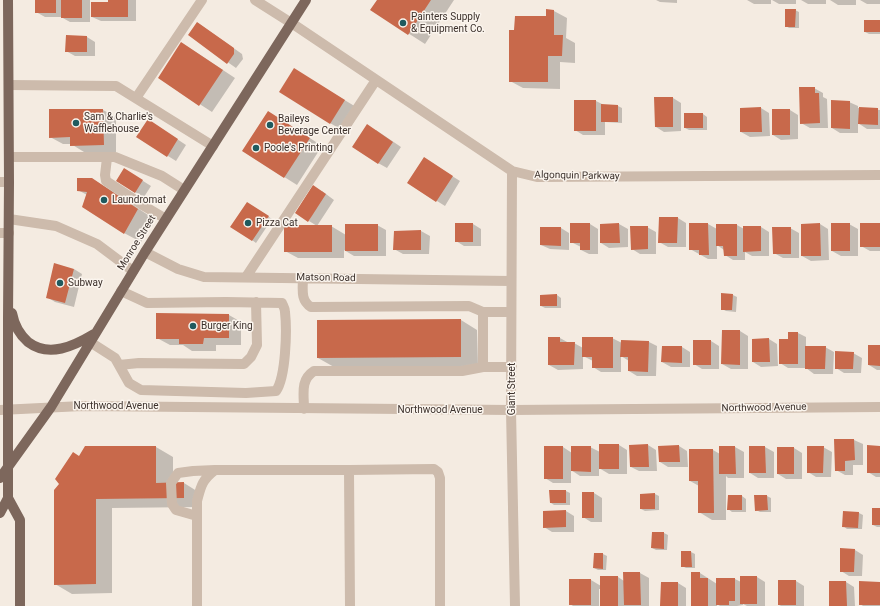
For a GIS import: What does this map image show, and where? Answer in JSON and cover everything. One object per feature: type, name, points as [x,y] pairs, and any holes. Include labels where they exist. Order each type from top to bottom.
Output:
[{"type":"main road","points":[[8,0],[9,157],[5,182],[9,219],[4,233],[8,295],[14,324],[24,338],[40,349],[47,350],[67,347],[80,342],[96,332]]},
{"type":"main road","name":"Monroe Street","points":[[0,478],[51,406],[133,271],[306,0]]},
{"type":"main road","points":[[0,513],[8,498],[8,466],[4,410],[4,318],[8,295]]},
{"type":"main road","points":[[8,498],[20,520],[20,606]]},
{"type":"street","points":[[136,98],[202,0]]},
{"type":"street","name":"Algonquin Parkway","points":[[255,0],[512,172],[537,177],[880,175]]},
{"type":"street","points":[[246,277],[376,80]]},
{"type":"street","points":[[9,85],[116,86],[212,146]]},
{"type":"street","points":[[9,157],[115,157],[126,160],[162,176],[184,190]]},
{"type":"street","points":[[107,158],[105,175],[106,181],[166,219]]},
{"type":"street","name":"Giant Street","points":[[512,172],[511,410],[515,606]]},
{"type":"street","points":[[9,219],[56,226],[97,244],[133,271]]},
{"type":"street","name":"Matson Road","points":[[145,252],[178,268],[204,277],[303,277],[512,281]]},
{"type":"street","points":[[303,277],[303,299],[306,304],[311,307],[469,306],[483,312],[511,312]]},
{"type":"street","points":[[90,342],[115,358],[129,383],[141,390],[246,393],[276,391],[279,387],[284,369],[285,310],[282,303],[147,303],[121,291]]},
{"type":"street","points":[[118,365],[139,363],[244,364],[251,357],[257,344],[256,302]]},
{"type":"street","points":[[483,312],[483,367]]},
{"type":"street","points":[[304,409],[304,381],[308,375],[314,371],[462,371],[483,367],[512,367]]},
{"type":"street","name":"Northwood Avenue","points":[[4,410],[51,406],[511,410],[880,407]]},
{"type":"street","points":[[197,516],[176,510],[172,504],[171,483],[178,473],[215,470],[434,469],[438,472],[440,478],[440,606]]},
{"type":"street","points":[[197,606],[197,501],[201,485],[207,476],[215,470]]},
{"type":"street","points":[[349,470],[350,606]]},
{"type":"building","points":[[35,0],[56,0],[56,13],[35,13]]},
{"type":"building","points":[[61,0],[82,0],[82,18],[61,18]]},
{"type":"building","points":[[108,0],[128,0],[128,17],[91,17],[91,2],[108,2]]},
{"type":"building","name":"Painters Supply & Equipment Co.","points":[[377,0],[431,0],[408,35],[370,10]]},
{"type":"building","points":[[546,9],[554,10],[554,35],[563,35],[562,56],[548,56],[548,82],[509,82],[509,30],[514,30],[515,16],[546,16]]},
{"type":"building","points":[[785,9],[796,9],[795,27],[785,27]]},
{"type":"building","points":[[864,20],[880,20],[880,32],[864,32]]},
{"type":"building","points":[[197,22],[234,48],[234,54],[227,64],[188,35]]},
{"type":"building","points":[[66,35],[87,36],[87,52],[65,52]]},
{"type":"building","points":[[181,42],[223,70],[199,106],[158,78]]},
{"type":"building","points":[[294,68],[345,100],[330,124],[279,92]]},
{"type":"building","points":[[799,87],[815,87],[815,93],[819,93],[820,123],[800,124]]},
{"type":"building","points":[[654,97],[673,97],[673,127],[655,127]]},
{"type":"building","points":[[574,100],[596,100],[596,131],[574,131]]},
{"type":"building","points":[[831,100],[850,101],[850,129],[831,128]]},
{"type":"building","points":[[601,104],[618,105],[618,122],[601,122]]},
{"type":"building","points":[[761,107],[762,132],[740,132],[740,108]]},
{"type":"building","points":[[859,107],[878,108],[878,125],[858,124]]},
{"type":"building","name":"Sam & Charlie's Wafflehouse","points":[[49,109],[103,109],[104,145],[70,146],[70,137],[49,138]]},
{"type":"building","points":[[772,109],[790,109],[790,135],[772,135]]},
{"type":"building","points":[[268,111],[310,138],[284,178],[242,151]]},
{"type":"building","points":[[684,113],[703,113],[703,128],[684,128]]},
{"type":"building","points":[[148,119],[178,139],[167,157],[136,137]]},
{"type":"building","points":[[367,124],[393,142],[378,164],[352,147]]},
{"type":"building","points":[[424,157],[453,176],[436,202],[407,183]]},
{"type":"building","points":[[124,168],[143,180],[135,193],[116,181]]},
{"type":"building","name":"Laundromat","points":[[77,178],[92,178],[138,209],[124,234],[82,207],[87,192],[77,191]]},
{"type":"building","points":[[313,185],[326,194],[308,222],[295,213]]},
{"type":"building","name":"Pizza Cat","points":[[247,202],[269,216],[252,241],[230,227]]},
{"type":"building","points":[[659,217],[678,217],[677,243],[658,243]]},
{"type":"building","points":[[455,223],[473,223],[473,242],[455,242]]},
{"type":"building","points":[[570,223],[590,223],[590,250],[580,250],[580,243],[570,243]]},
{"type":"building","points":[[619,223],[620,243],[600,243],[600,224]]},
{"type":"building","points":[[689,223],[708,223],[709,255],[699,255],[699,250],[689,250]]},
{"type":"building","points":[[820,223],[821,256],[801,256],[801,224]]},
{"type":"building","points":[[831,223],[850,223],[850,251],[831,251]]},
{"type":"building","points":[[860,223],[880,223],[880,247],[860,247]]},
{"type":"building","points":[[345,224],[378,224],[378,251],[345,251]]},
{"type":"building","points":[[716,224],[737,224],[737,256],[724,256],[723,246],[716,246]]},
{"type":"building","points":[[284,225],[332,225],[332,252],[284,252]]},
{"type":"building","points":[[630,226],[648,226],[648,249],[631,250]]},
{"type":"building","points":[[743,226],[761,226],[761,251],[743,252]]},
{"type":"building","points":[[540,227],[561,227],[561,246],[540,245]]},
{"type":"building","points":[[772,227],[791,227],[791,254],[773,254]]},
{"type":"building","points":[[421,230],[421,250],[393,250],[394,231]]},
{"type":"building","name":"Subway","points":[[54,263],[74,269],[65,303],[46,298]]},
{"type":"building","points":[[721,293],[733,294],[732,310],[721,310]]},
{"type":"building","points":[[557,294],[557,306],[540,306],[540,295]]},
{"type":"building","name":"Burger King","points":[[156,313],[229,314],[229,338],[204,338],[203,344],[179,344],[179,339],[156,339]]},
{"type":"building","points":[[461,319],[461,357],[317,358],[317,320]]},
{"type":"building","points":[[722,330],[740,330],[740,365],[721,364]]},
{"type":"building","points":[[788,332],[798,332],[798,364],[779,364],[779,339],[788,339]]},
{"type":"building","points":[[548,337],[560,337],[560,342],[575,342],[574,365],[548,365]]},
{"type":"building","points":[[582,337],[613,337],[613,368],[592,368],[592,357],[582,357]]},
{"type":"building","points":[[769,338],[770,362],[752,362],[752,339]]},
{"type":"building","points":[[621,340],[649,341],[648,372],[628,371],[628,357],[620,357]]},
{"type":"building","points":[[693,340],[711,340],[711,365],[693,365]]},
{"type":"building","points":[[868,345],[880,345],[880,366],[868,365]]},
{"type":"building","points":[[662,346],[682,346],[682,363],[661,362]]},
{"type":"building","points":[[805,346],[826,346],[825,369],[805,369]]},
{"type":"building","points":[[835,351],[854,352],[853,369],[835,369]]},
{"type":"building","points":[[834,439],[854,439],[855,460],[845,461],[845,471],[835,471]]},
{"type":"building","points":[[599,444],[619,444],[619,469],[599,469]]},
{"type":"building","points":[[648,444],[649,467],[630,467],[629,445]]},
{"type":"building","points":[[679,445],[680,462],[659,462],[658,446]]},
{"type":"building","points":[[867,445],[880,446],[880,473],[867,473]]},
{"type":"building","points":[[85,446],[156,446],[156,483],[184,482],[184,498],[96,499],[96,584],[54,585],[54,490],[59,484],[55,479],[73,452],[79,456]]},
{"type":"building","points":[[544,446],[563,446],[563,479],[544,479]]},
{"type":"building","points":[[571,446],[591,446],[591,472],[571,471]]},
{"type":"building","points":[[719,446],[735,446],[736,474],[719,474]]},
{"type":"building","points":[[749,446],[765,446],[766,473],[749,473]]},
{"type":"building","points":[[807,446],[824,446],[823,473],[807,473]]},
{"type":"building","points":[[777,447],[794,447],[794,474],[777,474]]},
{"type":"building","points":[[689,449],[713,449],[714,513],[698,513],[698,481],[689,481]]},
{"type":"building","points":[[549,490],[566,490],[566,503],[550,503]]},
{"type":"building","points":[[582,492],[594,492],[594,518],[582,518]]},
{"type":"building","points":[[655,493],[655,509],[640,509],[640,494]]},
{"type":"building","points":[[728,495],[742,495],[742,510],[727,510]]},
{"type":"building","points":[[754,495],[767,495],[768,510],[755,511]]},
{"type":"building","points":[[872,508],[880,508],[880,525],[872,525]]},
{"type":"building","points":[[566,510],[566,527],[543,528],[543,511]]},
{"type":"building","points":[[843,511],[859,512],[858,528],[842,527]]},
{"type":"building","points":[[652,532],[664,532],[664,549],[651,548]]},
{"type":"building","points":[[840,548],[855,549],[854,572],[840,572]]},
{"type":"building","points":[[681,551],[691,551],[692,567],[681,567]]},
{"type":"building","points":[[594,553],[603,553],[603,569],[593,568]]},
{"type":"building","points":[[623,572],[640,572],[641,605],[624,605]]},
{"type":"building","points":[[691,572],[700,572],[700,578],[708,578],[708,606],[691,606]]},
{"type":"building","points":[[600,576],[618,576],[618,606],[600,606]]},
{"type":"building","points":[[740,576],[757,576],[757,604],[740,604]]},
{"type":"building","points":[[716,578],[735,578],[735,601],[729,601],[729,605],[716,605]]},
{"type":"building","points":[[569,579],[591,579],[591,605],[569,605]]},
{"type":"building","points":[[778,580],[796,580],[796,605],[778,605]]},
{"type":"building","points":[[829,581],[846,581],[847,606],[829,606]]},
{"type":"building","points":[[859,581],[880,582],[880,605],[859,605]]},
{"type":"building","points":[[661,582],[678,582],[678,606],[660,606]]},
{"type":"place","name":"Painters Supply & Equipment Co.","points":[[403,23]]},
{"type":"place","name":"Sam & Charlie's Wafflehouse","points":[[76,123]]},
{"type":"place","name":"Baileys Beverage Center","points":[[270,125]]},
{"type":"place","name":"Poole's Printing","points":[[256,148]]},
{"type":"place","name":"Laundromat","points":[[104,200]]},
{"type":"place","name":"Pizza Cat","points":[[248,223]]},
{"type":"place","name":"Subway","points":[[60,283]]},
{"type":"place","name":"Burger King","points":[[193,326]]}]
